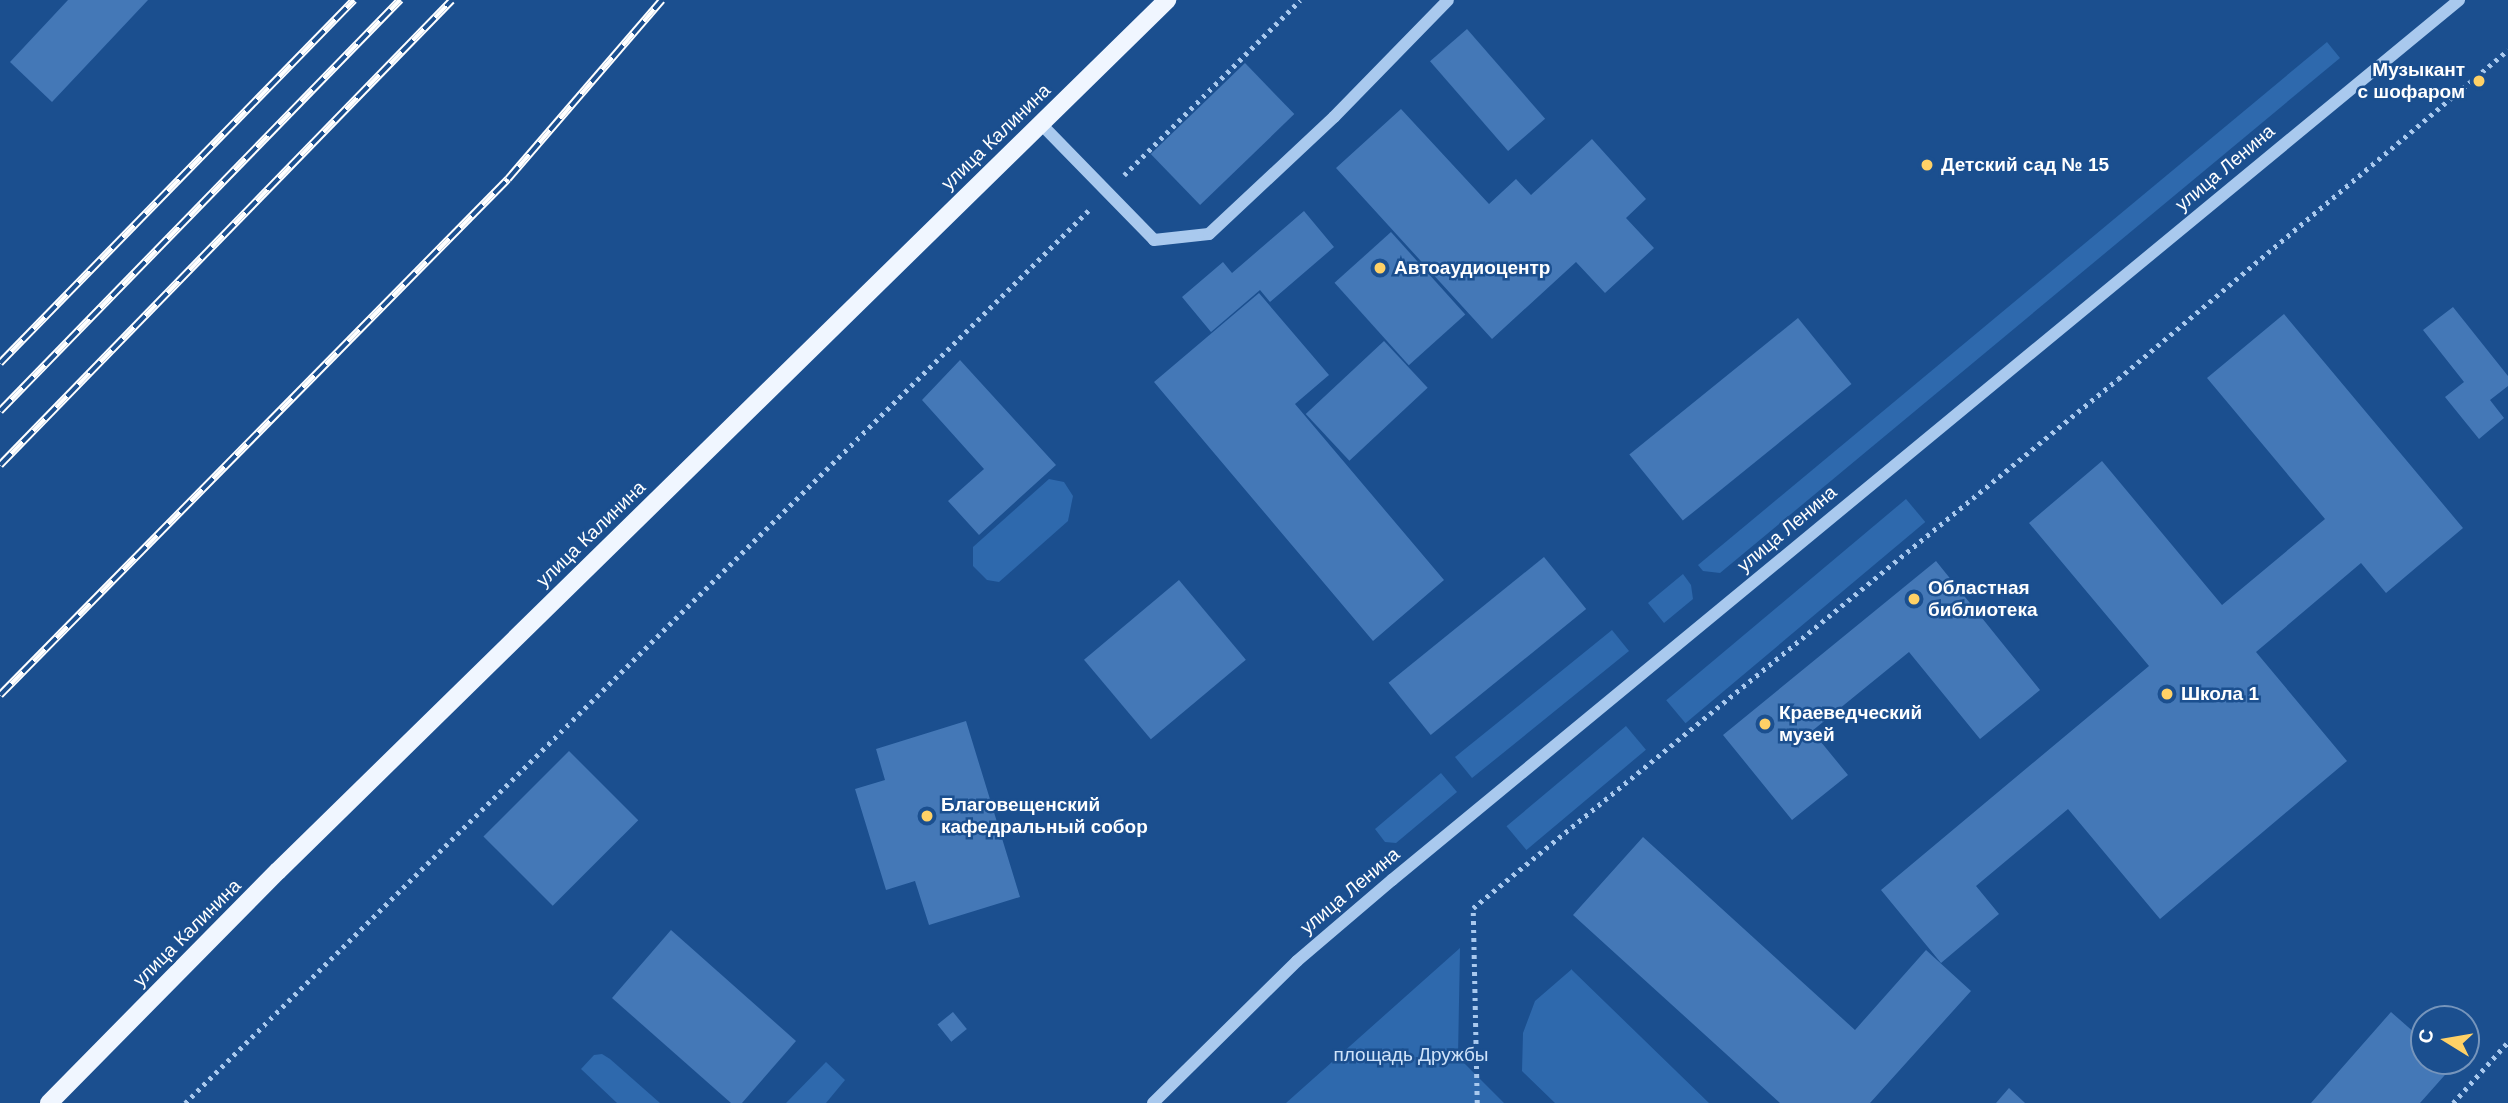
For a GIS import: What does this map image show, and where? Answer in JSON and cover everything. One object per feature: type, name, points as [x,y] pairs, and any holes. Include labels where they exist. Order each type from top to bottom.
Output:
[{"type":"main road","name":"улица Калинина","points":[[49,1103],[278,871],[1167,0]]},
{"type":"street","points":[[1040,122],[1154,240],[1209,234],[1334,117],[1448,0]]},
{"type":"street","name":"улица Ленина","points":[[1153,1103],[1297,961],[1392,880],[2459,0]]},
{"type":"path","points":[[185,1103],[1300,0]]},
{"type":"path","points":[[1477,1103],[1474,908],[2118,379],[2508,50]]},
{"type":"path","points":[[2453,1103],[2508,1042]]},
{"type":"green space","points":[[2327,42],[2340,58],[1720,573],[1703,571],[1698,565]]},
{"type":"green space","points":[[1049,479],[1064,482],[1073,496],[1068,521],[999,582],[987,580],[973,566],[973,547]]},
{"type":"green space","points":[[1906,499],[1925,522],[1686,723],[1666,700]]},
{"type":"green space","points":[[1683,574],[1691,585],[1693,599],[1664,623],[1648,603]]},
{"type":"green space","points":[[1612,630],[1629,651],[1472,778],[1455,757]]},
{"type":"green space","points":[[1626,726],[1646,750],[1526,850],[1506,826]]},
{"type":"green space","points":[[1441,773],[1457,792],[1396,843],[1385,842],[1375,829]]},
{"type":"green space","name":"площадь Дружбы","points":[[1460,948],[1458,1057],[1504,1103],[1286,1103]]},
{"type":"green space","points":[[1572,969],[1709,1103],[1555,1103],[1522,1071],[1523,1033],[1535,1001]]},
{"type":"green space","points":[[602,1054],[660,1103],[617,1103],[581,1069],[594,1055]]},
{"type":"green space","points":[[826,1062],[845,1080],[826,1103],[786,1103]]},
{"type":"building","points":[[68,0],[148,0],[52,102],[10,62]]},
{"type":"building","points":[[1467,29],[1545,119],[1508,151],[1430,61]]},
{"type":"building","points":[[1245,63],[1294,114],[1200,205],[1151,154]]},
{"type":"building","points":[[1401,109],[1489,204],[1516,179],[1531,195],[1592,139],[1646,199],[1626,218],[1654,248],[1605,293],[1576,262],[1492,339],[1336,168]]},
{"type":"building","points":[[1304,211],[1334,247],[1270,302],[1260,290],[1211,332],[1182,297],[1223,262],[1232,273]]},
{"type":"building","points":[[1391,232],[1465,314],[1409,365],[1335,283]]},
{"type":"building","points":[[1259,293],[1329,375],[1295,404],[1444,580],[1373,641],[1154,382]]},
{"type":"building","points":[[2453,307],[2508,376],[2508,386],[2490,400],[2504,418],[2479,439],[2445,397],[2464,382],[2423,330]]},
{"type":"building","points":[[2284,314],[2463,528],[2386,593],[2361,563],[2256,652],[2347,761],[2160,919],[2068,809],[1976,886],[1999,914],[1941,963],[1881,890],[2149,666],[2029,523],[2102,461],[2222,605],[2325,519],[2207,378]]},
{"type":"building","points":[[1798,318],[1851,384],[1683,521],[1629,455]]},
{"type":"building","points":[[1384,341],[1428,388],[1349,461],[1306,414]]},
{"type":"building","points":[[960,360],[1056,465],[979,535],[948,501],[984,469],[922,400]]},
{"type":"building","points":[[1544,557],[1586,609],[1431,735],[1389,683]]},
{"type":"building","points":[[1936,561],[2040,690],[1980,739],[1909,652],[1812,731],[1848,775],[1792,820],[1723,735]]},
{"type":"building","points":[[1179,580],[1246,660],[1151,739],[1084,660]]},
{"type":"building","points":[[966,721],[1020,897],[929,925],[915,881],[886,890],[855,789],[885,780],[876,749]]},
{"type":"building","points":[[569,751],[638,820],[553,906],[483,837]]},
{"type":"building","points":[[1643,837],[1855,1030],[1926,950],[1971,991],[1870,1103],[1780,1103],[1573,915]]},
{"type":"building","points":[[671,930],[796,1041],[742,1103],[731,1103],[612,998]]},
{"type":"building","points":[[953,1012],[967,1029],[951,1042],[937,1025]]},
{"type":"building","points":[[2391,1012],[2410,1029],[2410,1075],[2445,1075],[2420,1103],[2311,1103]]},
{"type":"building","points":[[2009,1088],[2025,1103],[1996,1103]]},
{"type":"railway","points":[[0,363],[354,0]]},
{"type":"railway","points":[[0,411],[400,0]]},
{"type":"railway","points":[[0,465],[452,0]]},
{"type":"railway","points":[[0,695],[508,179],[662,0]]},
{"type":"place","name":"Музыкант с шофаром","points":[[2479,81]]},
{"type":"place","name":"Детский сад № 15","points":[[1927,165]]},
{"type":"place","name":"Автоаудиоцентр","points":[[1380,268]]},
{"type":"place","name":"Областная библиотека","points":[[1914,599]]},
{"type":"place","name":"Школа 1","points":[[2167,694]]},
{"type":"place","name":"Краеведческий музей","points":[[1765,724]]},
{"type":"place","name":"Благовещенский кафедральный собор","points":[[927,816]]}]
